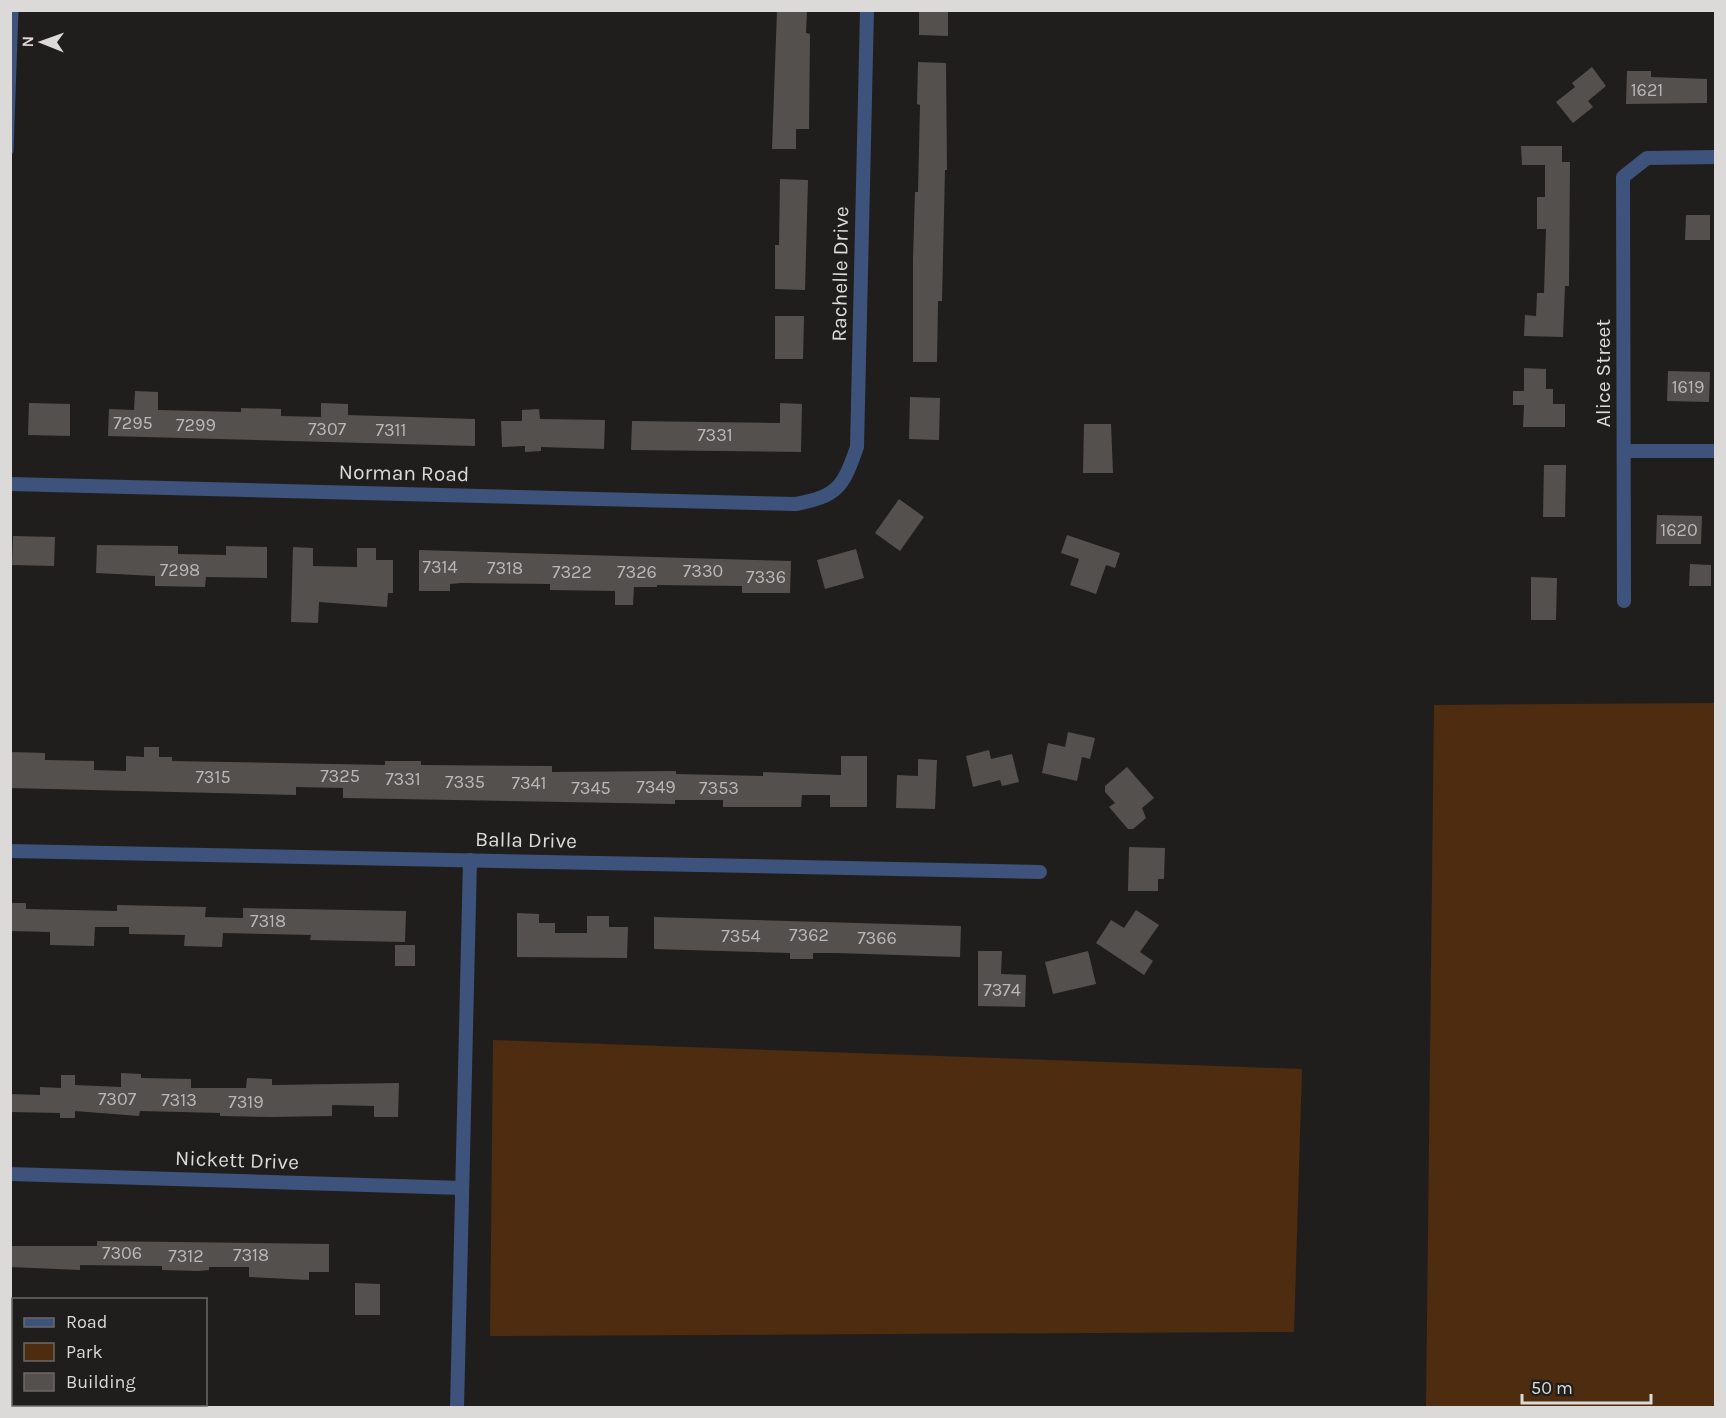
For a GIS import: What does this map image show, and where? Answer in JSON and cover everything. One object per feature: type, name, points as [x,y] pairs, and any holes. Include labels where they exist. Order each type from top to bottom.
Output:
[{"type":"street","name":"Rachelle Drive","points":[[796,504],[822,499],[845,481],[857,447],[867,10]]},
{"type":"street","name":"Alice Street","points":[[1624,601],[1623,177],[1647,158],[1716,157]]},
{"type":"street","points":[[1625,451],[1716,451]]},
{"type":"street","name":"Norman Road","points":[[10,484],[796,504]]},
{"type":"street","name":"Balla Drive","points":[[10,851],[1040,872]]},
{"type":"street","points":[[457,1407],[470,860]]},
{"type":"street","name":"Nickett Drive","points":[[10,1174],[462,1188]]},
{"type":"lane","points":[[10,152],[12,26],[15,10]]},
{"type":"green space","points":[[1715,703],[1715,1407],[1426,1407],[1434,705]]},
{"type":"green space","points":[[493,1040],[1302,1069],[1294,1332],[490,1336]]},
{"type":"building","points":[[777,10],[807,10],[806,33],[810,34],[809,129],[796,129],[796,149],[772,149]]},
{"type":"building","points":[[919,10],[948,10],[948,36],[919,35]]},
{"type":"building","points":[[918,62],[946,63],[947,170],[945,170],[942,301],[938,301],[937,362],[913,362],[913,259],[915,192],[918,192],[920,105],[917,104]]},
{"type":"building","points":[[1592,67],[1606,86],[1588,101],[1593,107],[1573,123],[1556,102],[1575,87],[1572,83]]},
{"type":"building","points":[[1627,71],[1651,71],[1651,77],[1707,79],[1707,103],[1626,104]]},
{"type":"building","points":[[1521,146],[1562,146],[1562,162],[1570,162],[1569,286],[1565,286],[1563,337],[1524,336],[1525,315],[1536,316],[1537,293],[1544,293],[1546,229],[1537,229],[1537,197],[1545,197],[1545,165],[1522,165]]},
{"type":"building","points":[[780,179],[808,180],[805,290],[775,289],[775,245],[779,245]]},
{"type":"building","points":[[1686,215],[1710,215],[1710,240],[1685,240]]},
{"type":"building","points":[[775,316],[804,316],[803,359],[775,359]]},
{"type":"building","points":[[1524,368],[1546,369],[1546,389],[1553,389],[1553,404],[1565,404],[1565,427],[1523,427],[1524,405],[1513,405],[1513,391],[1524,391]]},
{"type":"building","points":[[1668,371],[1710,372],[1709,402],[1667,401]]},
{"type":"building","points":[[135,391],[158,392],[158,410],[241,412],[241,408],[281,409],[281,416],[321,417],[321,403],[348,404],[348,415],[475,419],[475,446],[108,436],[109,409],[134,410]]},
{"type":"building","points":[[910,397],[940,398],[939,440],[909,439]]},
{"type":"building","points":[[29,403],[70,404],[70,436],[28,435]]},
{"type":"building","points":[[780,403],[802,404],[801,452],[631,450],[632,421],[780,423]]},
{"type":"building","points":[[539,409],[540,419],[605,420],[604,449],[541,447],[541,451],[525,452],[525,446],[502,447],[501,421],[522,421],[522,410]]},
{"type":"building","points":[[1084,424],[1111,424],[1113,473],[1083,473]]},
{"type":"building","points":[[1544,465],[1566,465],[1565,517],[1543,517]]},
{"type":"building","points":[[899,499],[924,517],[900,551],[875,533]]},
{"type":"building","points":[[1657,515],[1702,516],[1701,544],[1656,544]]},
{"type":"building","points":[[1067,535],[1120,553],[1115,568],[1106,565],[1096,594],[1070,585],[1079,559],[1061,553]]},
{"type":"building","points":[[13,536],[55,537],[54,566],[12,565]]},
{"type":"building","points":[[97,545],[178,546],[178,554],[226,555],[226,546],[267,547],[267,578],[206,577],[205,587],[155,586],[155,576],[96,573]]},
{"type":"building","points":[[293,547],[313,548],[313,566],[357,567],[357,548],[376,548],[376,560],[393,560],[393,593],[388,593],[387,607],[319,602],[318,623],[291,622]]},
{"type":"building","points":[[856,549],[864,578],[825,589],[817,560]]},
{"type":"building","points":[[419,550],[791,561],[790,593],[742,593],[742,586],[657,585],[657,587],[634,587],[633,605],[615,605],[615,591],[550,590],[550,584],[461,583],[450,584],[450,591],[419,591]]},
{"type":"building","points":[[1690,564],[1711,565],[1711,586],[1689,586]]},
{"type":"building","points":[[1531,577],[1557,578],[1556,620],[1531,620]]},
{"type":"building","points":[[1068,732],[1095,738],[1090,759],[1082,757],[1077,781],[1042,773],[1048,743],[1065,747]]},
{"type":"building","points":[[144,747],[159,747],[159,757],[172,757],[172,761],[385,765],[385,761],[421,761],[421,765],[552,766],[552,772],[676,771],[676,774],[763,776],[763,772],[841,775],[841,756],[867,756],[867,807],[830,807],[830,795],[802,795],[801,807],[723,807],[723,800],[675,800],[675,804],[343,798],[343,788],[296,787],[296,795],[10,788],[10,752],[45,753],[45,760],[94,761],[94,770],[126,771],[126,756],[144,757]]},
{"type":"building","points":[[989,750],[991,759],[1012,754],[1019,782],[1002,786],[1000,780],[973,787],[966,756]]},
{"type":"building","points":[[918,759],[937,760],[935,809],[896,808],[897,775],[918,776]]},
{"type":"building","points":[[1127,767],[1154,798],[1142,808],[1146,818],[1133,829],[1128,829],[1109,807],[1115,803],[1105,792],[1105,786]]},
{"type":"building","points":[[1129,847],[1165,848],[1164,879],[1158,879],[1158,891],[1128,891]]},
{"type":"building","points":[[10,903],[26,903],[26,909],[117,911],[117,905],[206,907],[205,917],[243,918],[243,908],[406,911],[405,942],[310,940],[311,935],[223,933],[222,947],[184,946],[185,935],[129,934],[129,927],[95,927],[94,946],[50,945],[50,932],[10,931]]},
{"type":"building","points":[[1136,910],[1159,925],[1140,952],[1153,961],[1144,975],[1096,943],[1111,920],[1124,928]]},
{"type":"building","points":[[517,913],[539,914],[539,923],[555,923],[555,933],[587,933],[587,916],[609,916],[609,927],[628,927],[627,958],[517,957]]},
{"type":"building","points":[[654,917],[961,926],[960,957],[813,953],[813,959],[790,959],[790,953],[654,949]]},
{"type":"building","points":[[395,945],[415,945],[415,966],[395,966]]},
{"type":"building","points":[[978,951],[1002,951],[1001,974],[1026,975],[1025,1007],[978,1006]]},
{"type":"building","points":[[1088,951],[1096,984],[1053,994],[1045,962]]},
{"type":"building","points":[[121,1073],[141,1074],[141,1078],[191,1079],[191,1088],[246,1088],[247,1078],[272,1079],[272,1085],[399,1083],[398,1117],[374,1117],[374,1106],[332,1105],[332,1116],[220,1116],[220,1113],[140,1111],[139,1116],[75,1111],[75,1118],[60,1118],[60,1113],[10,1112],[10,1094],[40,1095],[40,1087],[61,1088],[61,1075],[75,1075],[75,1085],[121,1087]]},
{"type":"building","points":[[97,1241],[329,1244],[329,1272],[309,1272],[309,1280],[249,1277],[249,1267],[209,1267],[209,1270],[198,1271],[162,1270],[162,1266],[80,1265],[80,1270],[10,1267],[10,1246],[97,1246]]},
{"type":"building","points":[[355,1283],[380,1284],[380,1315],[355,1315]]}]
